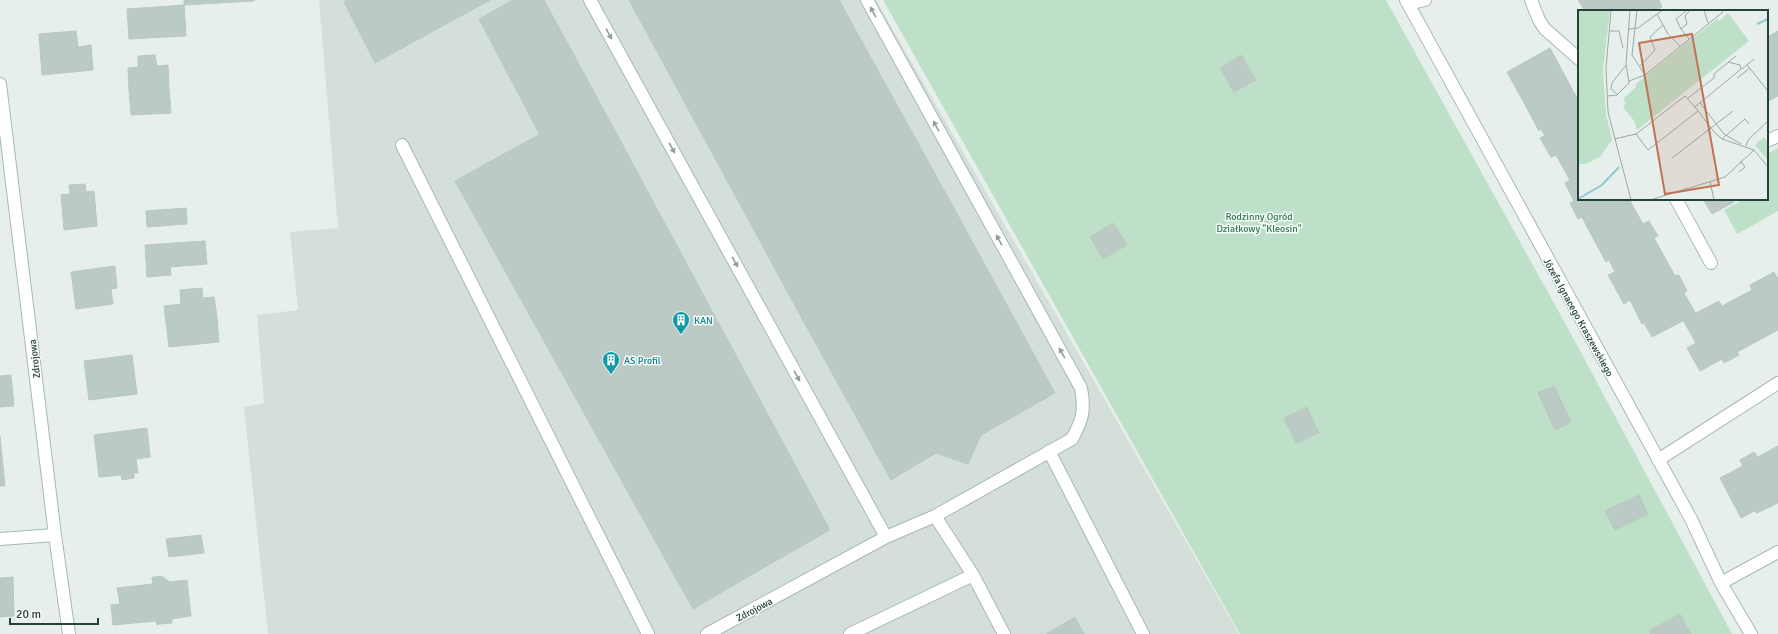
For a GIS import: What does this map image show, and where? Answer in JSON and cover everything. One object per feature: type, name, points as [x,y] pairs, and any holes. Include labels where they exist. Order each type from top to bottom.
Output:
[{"type":"street","points":[[590,0],[886,537]]},
{"type":"street","name":"Zdrojowa","points":[[707,634],[886,537],[935,516],[1072,438],[1081,422],[1084,406],[1081,388],[867,0]]},
{"type":"street","points":[[1407,2],[1425,0]]},
{"type":"street","points":[[1531,0],[1539,20],[1545,29],[1578,58]]},
{"type":"street","name":"Józefa Ignacego Kraszewskiego","points":[[1407,2],[1691,519],[1721,583],[1751,634]]},
{"type":"street","name":"Zdrojowa","points":[[0,84],[55,536],[69,634]]},
{"type":"street","points":[[1768,141],[1778,136]]},
{"type":"street","points":[[402,145],[648,634]]},
{"type":"street","points":[[1677,200],[1711,263]]},
{"type":"street","points":[[1658,460],[1778,383]]},
{"type":"street","points":[[1048,451],[1143,634]]},
{"type":"street","points":[[935,516],[973,575],[1004,634]]},
{"type":"street","points":[[0,539],[55,536]]},
{"type":"street","points":[[1721,583],[1778,552]]},
{"type":"street","points":[[850,634],[953,583],[973,575]]},
{"type":"shaded area","points":[[319,0],[876,0],[1239,634],[268,634],[244,407],[264,403],[257,315],[298,310],[290,232],[338,228]]},
{"type":"green space","name":"Rodzinny Ogród Działkowy \"Kleosin\"","points":[[883,0],[1386,0],[1571,334],[1732,634],[1240,634]]},
{"type":"green space","points":[[1778,148],[1778,211],[1737,234],[1724,210],[1739,202],[1738,200],[1768,200],[1768,153]]},
{"type":"building","points":[[184,0],[254,0],[254,1],[184,5]]},
{"type":"building","points":[[348,0],[490,0],[375,63],[344,2]]},
{"type":"building","points":[[513,0],[544,0],[600,103],[540,135],[479,19]]},
{"type":"building","points":[[629,0],[839,0],[961,221],[799,313]]},
{"type":"building","points":[[1578,0],[1659,0],[1662,7],[1655,10],[1584,10]]},
{"type":"building","points":[[184,5],[186,36],[129,39],[127,9]]},
{"type":"building","points":[[76,31],[78,47],[91,45],[93,70],[42,75],[39,34]]},
{"type":"building","points":[[1778,31],[1778,96],[1768,101],[1768,36]]},
{"type":"building","points":[[1550,48],[1572,89],[1529,112],[1507,72]]},
{"type":"building","points":[[155,55],[157,66],[168,65],[169,88],[129,90],[128,68],[138,67],[138,56]]},
{"type":"building","points":[[1241,55],[1256,80],[1234,92],[1220,68]]},
{"type":"building","points":[[169,88],[171,113],[131,115],[129,90]]},
{"type":"building","points":[[1572,89],[1578,99],[1578,200],[1633,200],[1586,225],[1582,217],[1578,219],[1570,203],[1574,201],[1565,183],[1570,180],[1556,155],[1551,157],[1540,138],[1545,136],[1541,129],[1539,131],[1529,112]]},
{"type":"building","name":"KAN","points":[[600,103],[830,530],[763,568],[531,139]]},
{"type":"building","name":"AS Profil","points":[[531,139],[763,568],[693,609],[455,181]]},
{"type":"building","points":[[85,184],[86,192],[94,191],[97,226],[64,230],[61,195],[70,194],[69,185]]},
{"type":"building","points":[[1704,200],[1733,200],[1734,202],[1712,214]]},
{"type":"building","points":[[1630,201],[1643,224],[1649,221],[1658,236],[1654,238],[1675,276],[1679,275],[1687,291],[1684,293],[1696,314],[1652,337],[1644,323],[1642,324],[1630,300],[1624,304],[1608,275],[1615,272],[1609,260],[1606,262],[1586,225]]},
{"type":"building","points":[[186,208],[187,224],[147,227],[146,211]]},
{"type":"building","points":[[961,221],[1055,393],[981,435],[968,464],[936,453],[891,480],[799,313]]},
{"type":"building","points":[[1113,223],[1127,245],[1103,259],[1090,237]]},
{"type":"building","points":[[205,241],[207,264],[170,267],[171,275],[147,277],[145,245]]},
{"type":"building","points":[[115,266],[117,288],[111,289],[113,304],[76,309],[71,272]]},
{"type":"building","points":[[1774,272],[1777,278],[1778,277],[1778,330],[1737,352],[1739,355],[1724,363],[1722,359],[1700,371],[1687,348],[1696,343],[1683,320],[1719,301],[1722,306],[1752,290],[1750,285]]},
{"type":"building","points":[[202,288],[203,298],[214,297],[217,317],[166,322],[164,306],[181,304],[180,290]]},
{"type":"building","points":[[217,317],[219,342],[169,347],[166,322]]},
{"type":"building","points":[[132,355],[137,394],[89,400],[84,361]]},
{"type":"building","points":[[11,375],[14,406],[0,407],[0,376]]},
{"type":"building","points":[[1554,386],[1571,422],[1555,430],[1538,393]]},
{"type":"building","points":[[1307,407],[1319,433],[1296,443],[1284,418]]},
{"type":"building","points":[[147,428],[150,457],[136,459],[138,473],[134,473],[134,478],[122,480],[121,475],[99,477],[94,435]]},
{"type":"building","points":[[0,436],[5,486],[0,486]]},
{"type":"building","points":[[1778,446],[1778,503],[1757,513],[1754,511],[1741,518],[1720,478],[1743,466],[1740,460],[1754,452],[1758,457]]},
{"type":"building","points":[[1639,495],[1648,514],[1615,530],[1605,511]]},
{"type":"building","points":[[201,535],[204,553],[169,557],[166,539]]},
{"type":"building","points":[[161,576],[170,582],[187,580],[191,616],[172,619],[172,623],[159,624],[154,577]]},
{"type":"building","points":[[13,577],[14,616],[0,617],[0,578]]},
{"type":"building","points":[[152,577],[154,577],[159,624],[157,625],[156,621],[113,625],[111,605],[120,604],[117,588],[153,584]]},
{"type":"building","points":[[1680,614],[1691,634],[1651,634],[1649,631]]},
{"type":"building","points":[[1075,617],[1084,634],[1046,634]]},
{"type":"place","name":"KAN","points":[[681,335]]},
{"type":"place","name":"AS Profil","points":[[611,375]]}]
